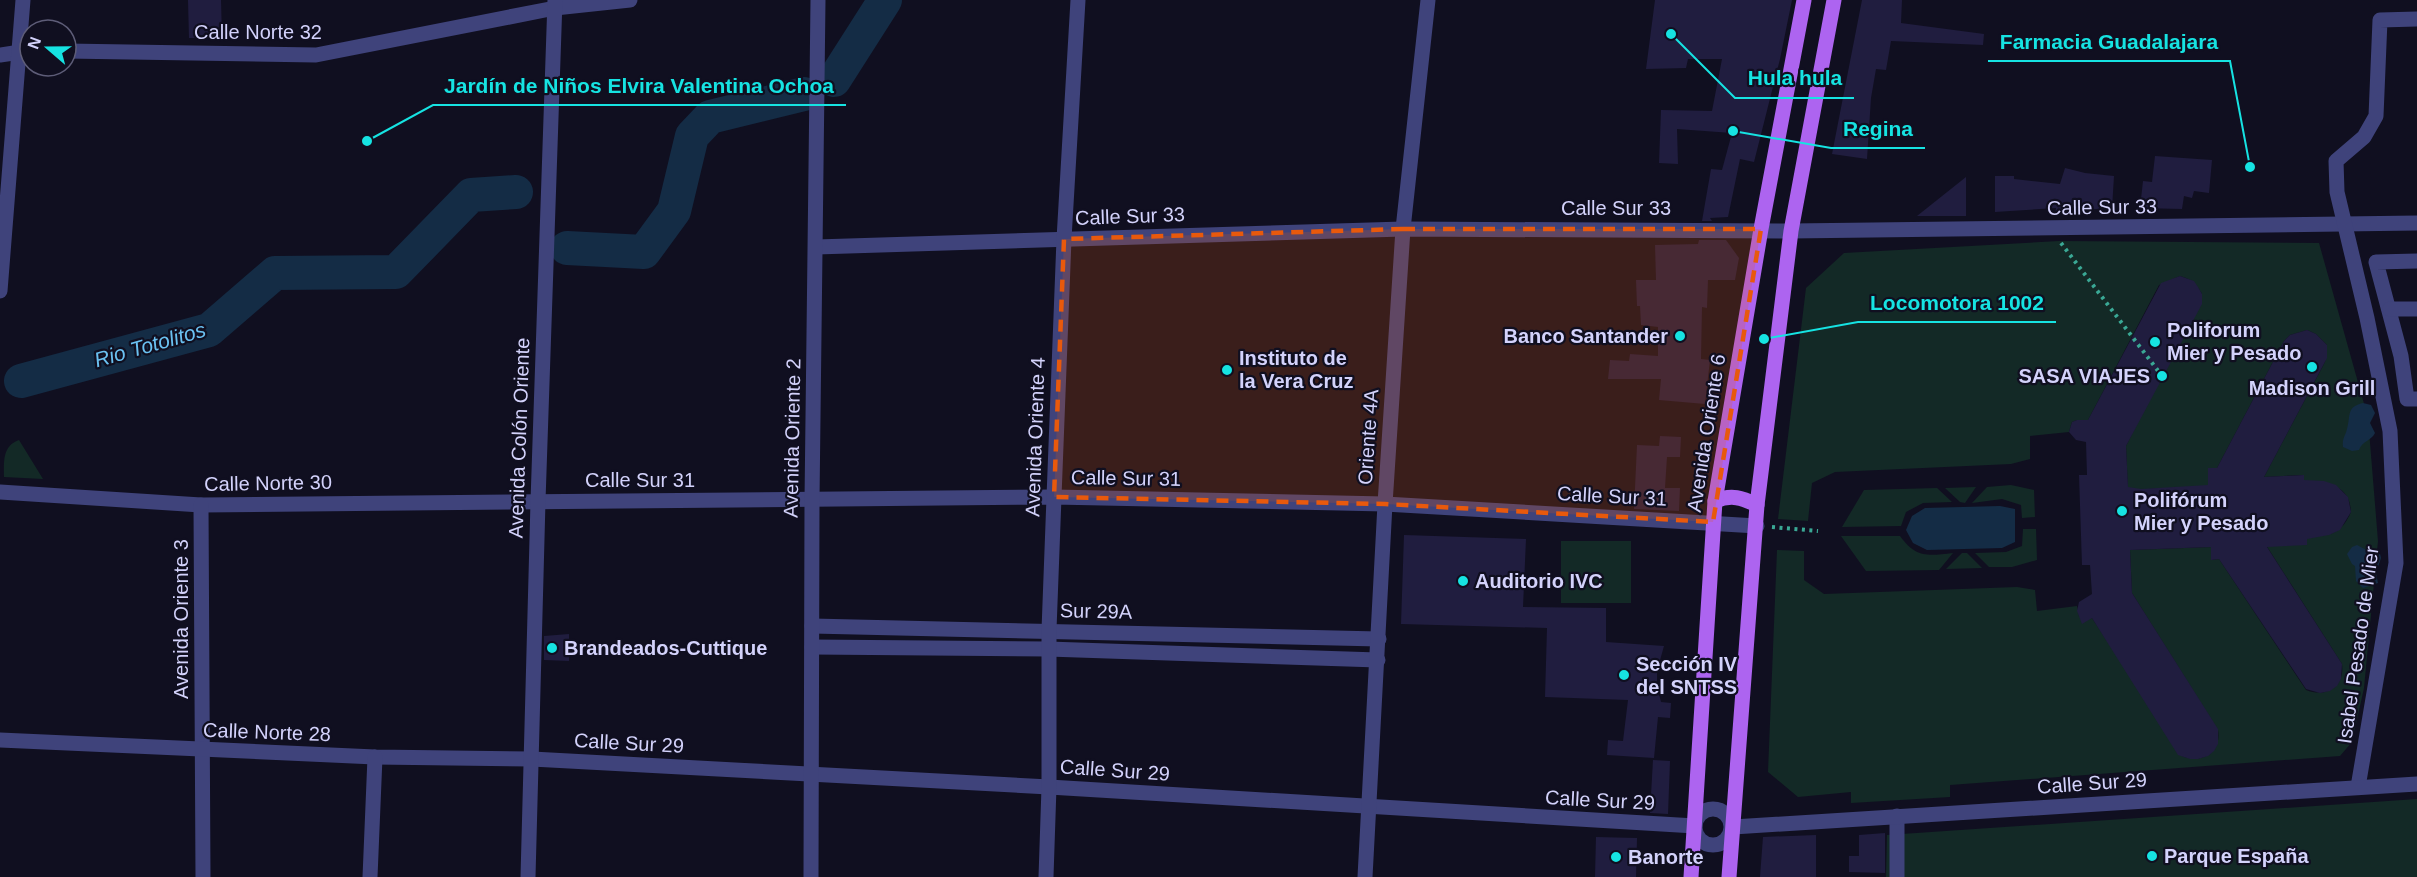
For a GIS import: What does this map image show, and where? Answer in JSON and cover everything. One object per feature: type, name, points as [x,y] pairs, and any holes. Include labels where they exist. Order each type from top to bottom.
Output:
[{"type":"main road","name":"Avenida Oriente 6","points":[[1691,877],[1715,501],[1761,229],[1804,0]]},
{"type":"main road","points":[[1730,877],[1757,505],[1791,231],[1834,0]]},
{"type":"main road","points":[[1715,501],[1725,496],[1735,496],[1757,505]]},
{"type":"street","points":[[22,0],[23,18]]},
{"type":"street","name":"Calle Norte 32","points":[[78,51],[316,55],[555,4],[630,0]]},
{"type":"street","name":"Avenida Oriente 2","points":[[811,877],[812,501],[818,0]]},
{"type":"street","name":"Avenida Oriente 4","points":[[1046,877],[1049,787],[1048,649],[1064,239],[1078,0]]},
{"type":"street","name":"Oriente 4A","points":[[1365,877],[1402,229],[1428,0]]},
{"type":"street","name":"Avenida Colón Oriente","points":[[528,877],[555,4]]},
{"type":"street","name":"Isabel Pesado de Mier","points":[[2358,787],[2396,563],[2390,431],[2367,318],[2337,192],[2336,161],[2364,136],[2376,116],[2380,20],[2417,20]]},
{"type":"street","points":[[0,55],[18,52]]},
{"type":"street","points":[[0,291],[22,78]]},
{"type":"street","name":"Calle Sur 33","points":[[816,247],[1402,229],[1761,229],[1791,231],[2417,223]]},
{"type":"street","points":[[2417,261],[2376,262],[2401,356],[2407,399],[2417,399]]},
{"type":"street","points":[[2390,309],[2417,309]]},
{"type":"street","name":"Calle Norte 30","points":[[0,492],[201,505],[538,501]]},
{"type":"street","name":"Calle Sur 31","points":[[538,501],[812,501],[1054,497],[1385,504],[1756,526]]},
{"type":"street","name":"Avenida Oriente 3","points":[[201,505],[203,877]]},
{"type":"street","name":"Sur 29A","points":[[812,626],[1378,639]]},
{"type":"street","name":"Sur 29A","points":[[812,647],[1048,649],[1378,660]]},
{"type":"street","name":"Calle Norte 28","points":[[0,740],[203,751],[375,757],[532,759]]},
{"type":"street","points":[[370,877],[375,757]]},
{"type":"street","name":"Calle Sur 29","points":[[532,759],[1695,826]]},
{"type":"street","name":"Calle Sur 29","points":[[1733,827],[2417,784]]},
{"type":"street","points":[[1714,808],[1724,810],[1733,827],[1722,843],[1717,846],[1704,844],[1695,826],[1703,811],[1714,808]]},
{"type":"street","points":[[1897,816],[1897,877]]},
{"type":"path","points":[[2059,241],[2162,376]]},
{"type":"path","points":[[1756,526],[1818,531]]},
{"type":"highlighted area","points":[[1403,229],[1761,229],[1713,522],[1385,504],[1054,497],[1064,239]]},
{"type":"green space","points":[[2059,241],[2319,243],[2368,418],[2378,541],[2364,688],[2352,742],[2340,756],[1950,785],[1950,797],[1851,803],[1851,792],[1798,797],[1768,772],[1777,550],[1804,551],[1804,580],[1824,594],[2017,587],[2035,590],[2037,611],[2077,606],[2079,616],[2083,619],[2092,618],[2182,756],[2189,758],[2196,759],[2209,755],[2217,745],[2218,730],[2132,593],[2130,550],[2211,547],[2211,560],[2219,559],[2306,690],[2320,693],[2327,691],[2333,689],[2340,679],[2342,664],[2266,545],[2307,545],[2307,537],[2328,534],[2339,529],[2351,512],[2346,496],[2336,486],[2321,482],[2304,482],[2303,475],[2264,477],[2325,362],[2327,345],[2316,334],[2307,330],[2290,335],[2284,341],[2217,468],[2208,469],[2208,486],[2128,490],[2126,446],[2202,294],[2193,282],[2180,276],[2159,285],[2087,422],[2077,420],[2072,422],[2069,432],[2030,436],[2030,459],[2011,464],[1835,472],[1812,483],[1808,521],[1778,519],[1806,288],[1844,253]]},
{"type":"green space","points":[[19,440],[43,479],[4,477],[4,460],[7,450]]},
{"type":"green space","points":[[2011,485],[2034,490],[2035,517],[2022,518],[2021,505],[2002,499],[1972,503],[1987,487]]},
{"type":"green space","points":[[1976,487],[1965,503],[1960,502],[1945,488]]},
{"type":"green space","points":[[1937,488],[1952,502],[1923,503],[1906,512],[1901,526],[1842,527],[1864,490]]},
{"type":"green space","points":[[2023,529],[2036,529],[2037,560],[2012,567],[1989,567],[1975,553],[2006,552],[2022,546]]},
{"type":"green space","points":[[1841,536],[1900,536],[1911,548],[1923,554],[1953,553],[1939,570],[1866,571]]},
{"type":"green space","points":[[1561,541],[1631,541],[1631,603],[1561,603]]},
{"type":"green space","points":[[1962,553],[1967,553],[1982,568],[1946,569]]},
{"type":"green space","name":"Parque España","points":[[2417,799],[2417,877],[1886,877],[1887,835]]},
{"type":"water","points":[[2363,403],[2371,405],[2375,413],[2370,423],[2375,433],[2359,450],[2352,451],[2343,447],[2343,439],[2352,409]]},
{"type":"water","points":[[2000,506],[2015,509],[2015,542],[2002,548],[1927,550],[1913,543],[1906,530],[1912,516],[1925,508]]},
{"type":"water","points":[[2357,545],[2374,554],[2380,554],[2381,558],[2376,573],[2378,583],[2363,588],[2356,581],[2355,566],[2347,554],[2352,547]]},
{"type":"building","points":[[188,0],[221,0],[222,38],[189,38]]},
{"type":"building","points":[[1655,0],[1792,0],[1754,162],[1740,159],[1728,217],[1702,221],[1711,169],[1722,170],[1732,133],[1677,129],[1678,164],[1659,163],[1661,110],[1712,111],[1722,59],[1688,59],[1686,68],[1646,69]]},
{"type":"building","points":[[1862,0],[1902,0],[1901,23],[1984,34],[1983,45],[1891,41],[1886,70],[1876,69],[1871,98],[1867,159],[1832,154]]},
{"type":"building","points":[[2155,156],[2212,160],[2209,193],[2194,191],[2192,198],[2184,196],[2182,209],[2140,208],[2143,181],[2152,182]]},
{"type":"building","points":[[2065,168],[2114,176],[2112,208],[2081,210],[2080,214],[2055,215],[2056,208],[1995,212],[1995,176],[2014,176],[2014,179],[2060,184]]},
{"type":"building","points":[[1966,177],[1966,216],[1917,216]]},
{"type":"building","points":[[1699,240],[1726,240],[1739,258],[1735,280],[1708,280],[1707,308],[1702,307],[1701,359],[1710,360],[1705,404],[1659,400],[1661,379],[1608,379],[1610,360],[1629,361],[1630,354],[1658,356],[1658,327],[1641,325],[1640,306],[1637,306],[1636,280],[1656,280],[1655,245],[1698,244]]},
{"type":"building","points":[[2180,276],[2194,281],[2202,294],[2202,304],[2126,446],[2128,487],[2141,489],[2208,485],[2208,468],[2217,468],[2284,341],[2290,335],[2307,330],[2316,334],[2327,345],[2327,358],[2264,477],[2304,475],[2304,480],[2324,481],[2336,485],[2348,497],[2351,512],[2340,530],[2329,535],[2307,539],[2307,545],[2267,547],[2342,664],[2341,679],[2337,686],[2330,691],[2320,693],[2306,689],[2219,559],[2211,560],[2211,547],[2130,550],[2132,593],[2218,729],[2218,744],[2214,751],[2198,759],[2178,755],[2092,618],[2082,624],[2077,611],[2079,602],[2092,594],[2090,565],[2082,565],[2079,475],[2087,475],[2086,442],[2076,440],[2069,432],[2072,422],[2088,420],[2161,283]]},
{"type":"building","points":[[1660,436],[1681,437],[1680,457],[1667,457],[1665,488],[1680,488],[1679,511],[1634,509],[1637,445],[1659,446]]},
{"type":"building","points":[[1404,535],[1526,539],[1523,607],[1606,608],[1606,642],[1664,646],[1657,671],[1657,686],[1661,702],[1671,703],[1670,718],[1658,717],[1654,758],[1607,755],[1608,740],[1623,741],[1628,700],[1545,697],[1547,628],[1401,624]]},
{"type":"building","name":"Brandeados-Cuttique","points":[[569,634],[569,661],[544,660],[544,636]]},
{"type":"building","points":[[1653,760],[1670,761],[1668,814],[1650,813]]},
{"type":"building","points":[[1885,833],[1885,873],[1849,872],[1849,856],[1859,856],[1859,835]]},
{"type":"building","points":[[1816,835],[1816,877],[1760,877],[1763,837]]},
{"type":"building","name":"Banorte","points":[[1596,837],[1637,838],[1636,877],[1595,877]]},
{"type":"waterway","name":"Rio Totolitos","points":[[834,80],[885,0]]},
{"type":"waterway","name":"Rio Totolitos","points":[[567,248],[644,252],[674,211],[692,136],[710,117],[804,94]]},
{"type":"waterway","name":"Rio Totolitos","points":[[21,381],[209,330],[275,273],[396,272],[471,195],[516,192]]},
{"type":"place","name":"Hula hula","points":[[1671,34]]},
{"type":"place","name":"Regina","points":[[1733,131]]},
{"type":"place","name":"Jardín de Niños Elvira Valentina Ochoa","points":[[367,141]]},
{"type":"place","name":"Farmacia Guadalajara","points":[[2250,167]]},
{"type":"place","name":"Banco Santander","points":[[1680,336]]},
{"type":"place","name":"Locomotora 1002","points":[[1764,339]]},
{"type":"place","name":"Poliforum Mier y Pesado","points":[[2155,342]]},
{"type":"place","name":"Madison Grill","points":[[2312,367]]},
{"type":"place","name":"Instituto de la Vera Cruz","points":[[1227,370]]},
{"type":"place","name":"SASA VIAJES","points":[[2162,376]]},
{"type":"place","name":"Polifórum Mier y Pesado","points":[[2122,511]]},
{"type":"place","name":"Auditorio IVC","points":[[1463,581]]},
{"type":"place","name":"Brandeados-Cuttique","points":[[552,648]]},
{"type":"place","name":"Sección IV del SNTSS","points":[[1624,675]]},
{"type":"place","name":"Parque España","points":[[2152,856]]},
{"type":"place","name":"Banorte","points":[[1616,857]]}]
